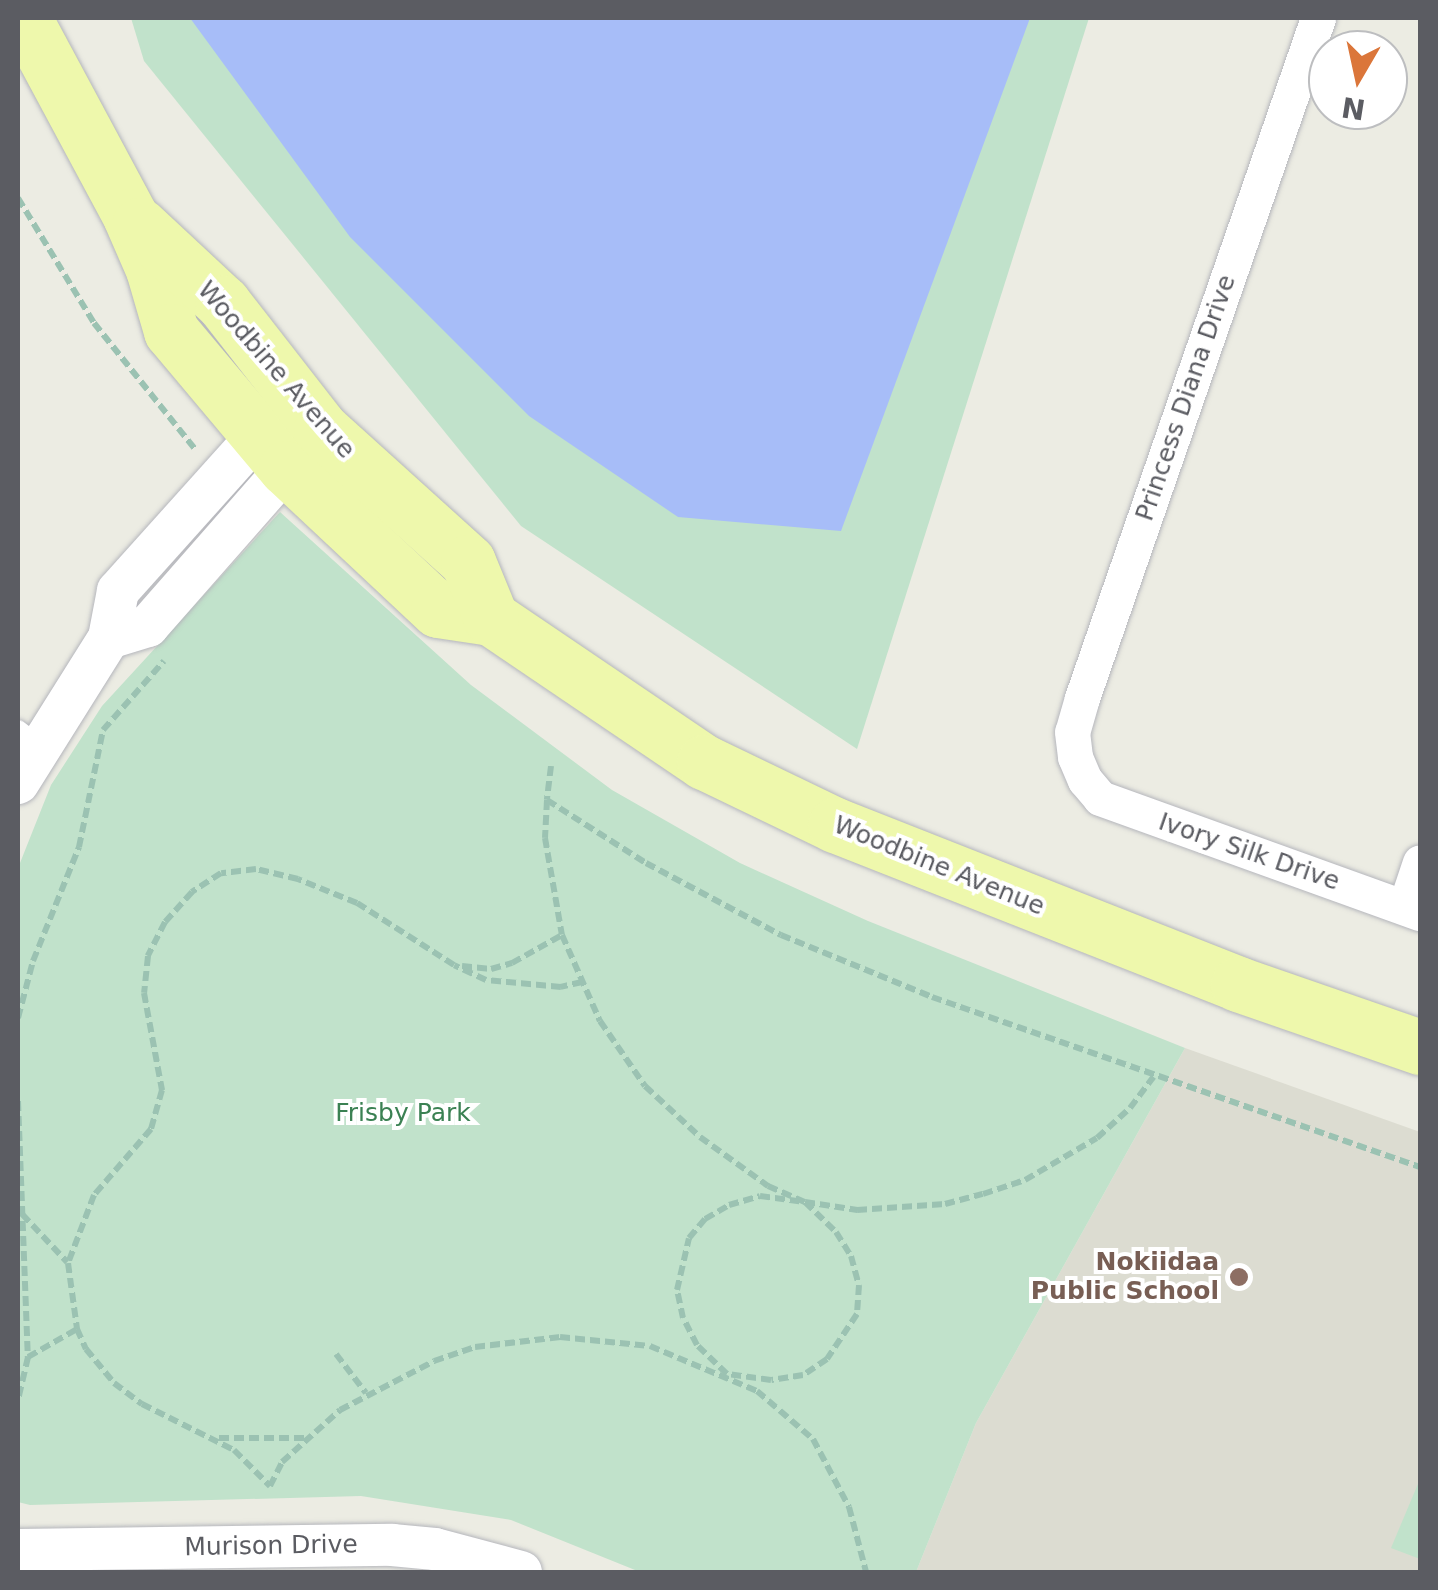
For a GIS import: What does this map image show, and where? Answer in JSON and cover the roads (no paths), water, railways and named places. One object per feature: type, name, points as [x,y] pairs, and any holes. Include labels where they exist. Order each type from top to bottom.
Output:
[{"type":"main road","name":"Woodbine Avenue","points":[[24,18],[130,216],[171,330],[290,432],[438,610],[490,618],[704,762],[835,825],[1220,977],[1420,1046]]},
{"type":"street","name":"Princess Diana Drive","points":[[1084,780],[1075,757],[1072,732],[1082,698],[1318,18]]},
{"type":"street","points":[[18,784],[28,738],[109,638],[118,590],[290,432]]},
{"type":"street","name":"Ivory Silk Drive","points":[[1084,780],[1100,798],[1122,808],[1413,910]]},
{"type":"street","points":[[1413,910],[1420,862]]},
{"type":"street","name":"Murison Drive","points":[[18,1550],[202,1560],[392,1558],[435,1549],[521,1572]]},
{"type":"water","points":[[190,18],[1030,18],[841,531],[678,517],[529,416],[350,237]]},
{"type":"place","name":"Nokiidaa Public School","points":[[1239,1277]]},
{"type":"park label","name":"Frisby Park","points":[[403,1113]]}]
